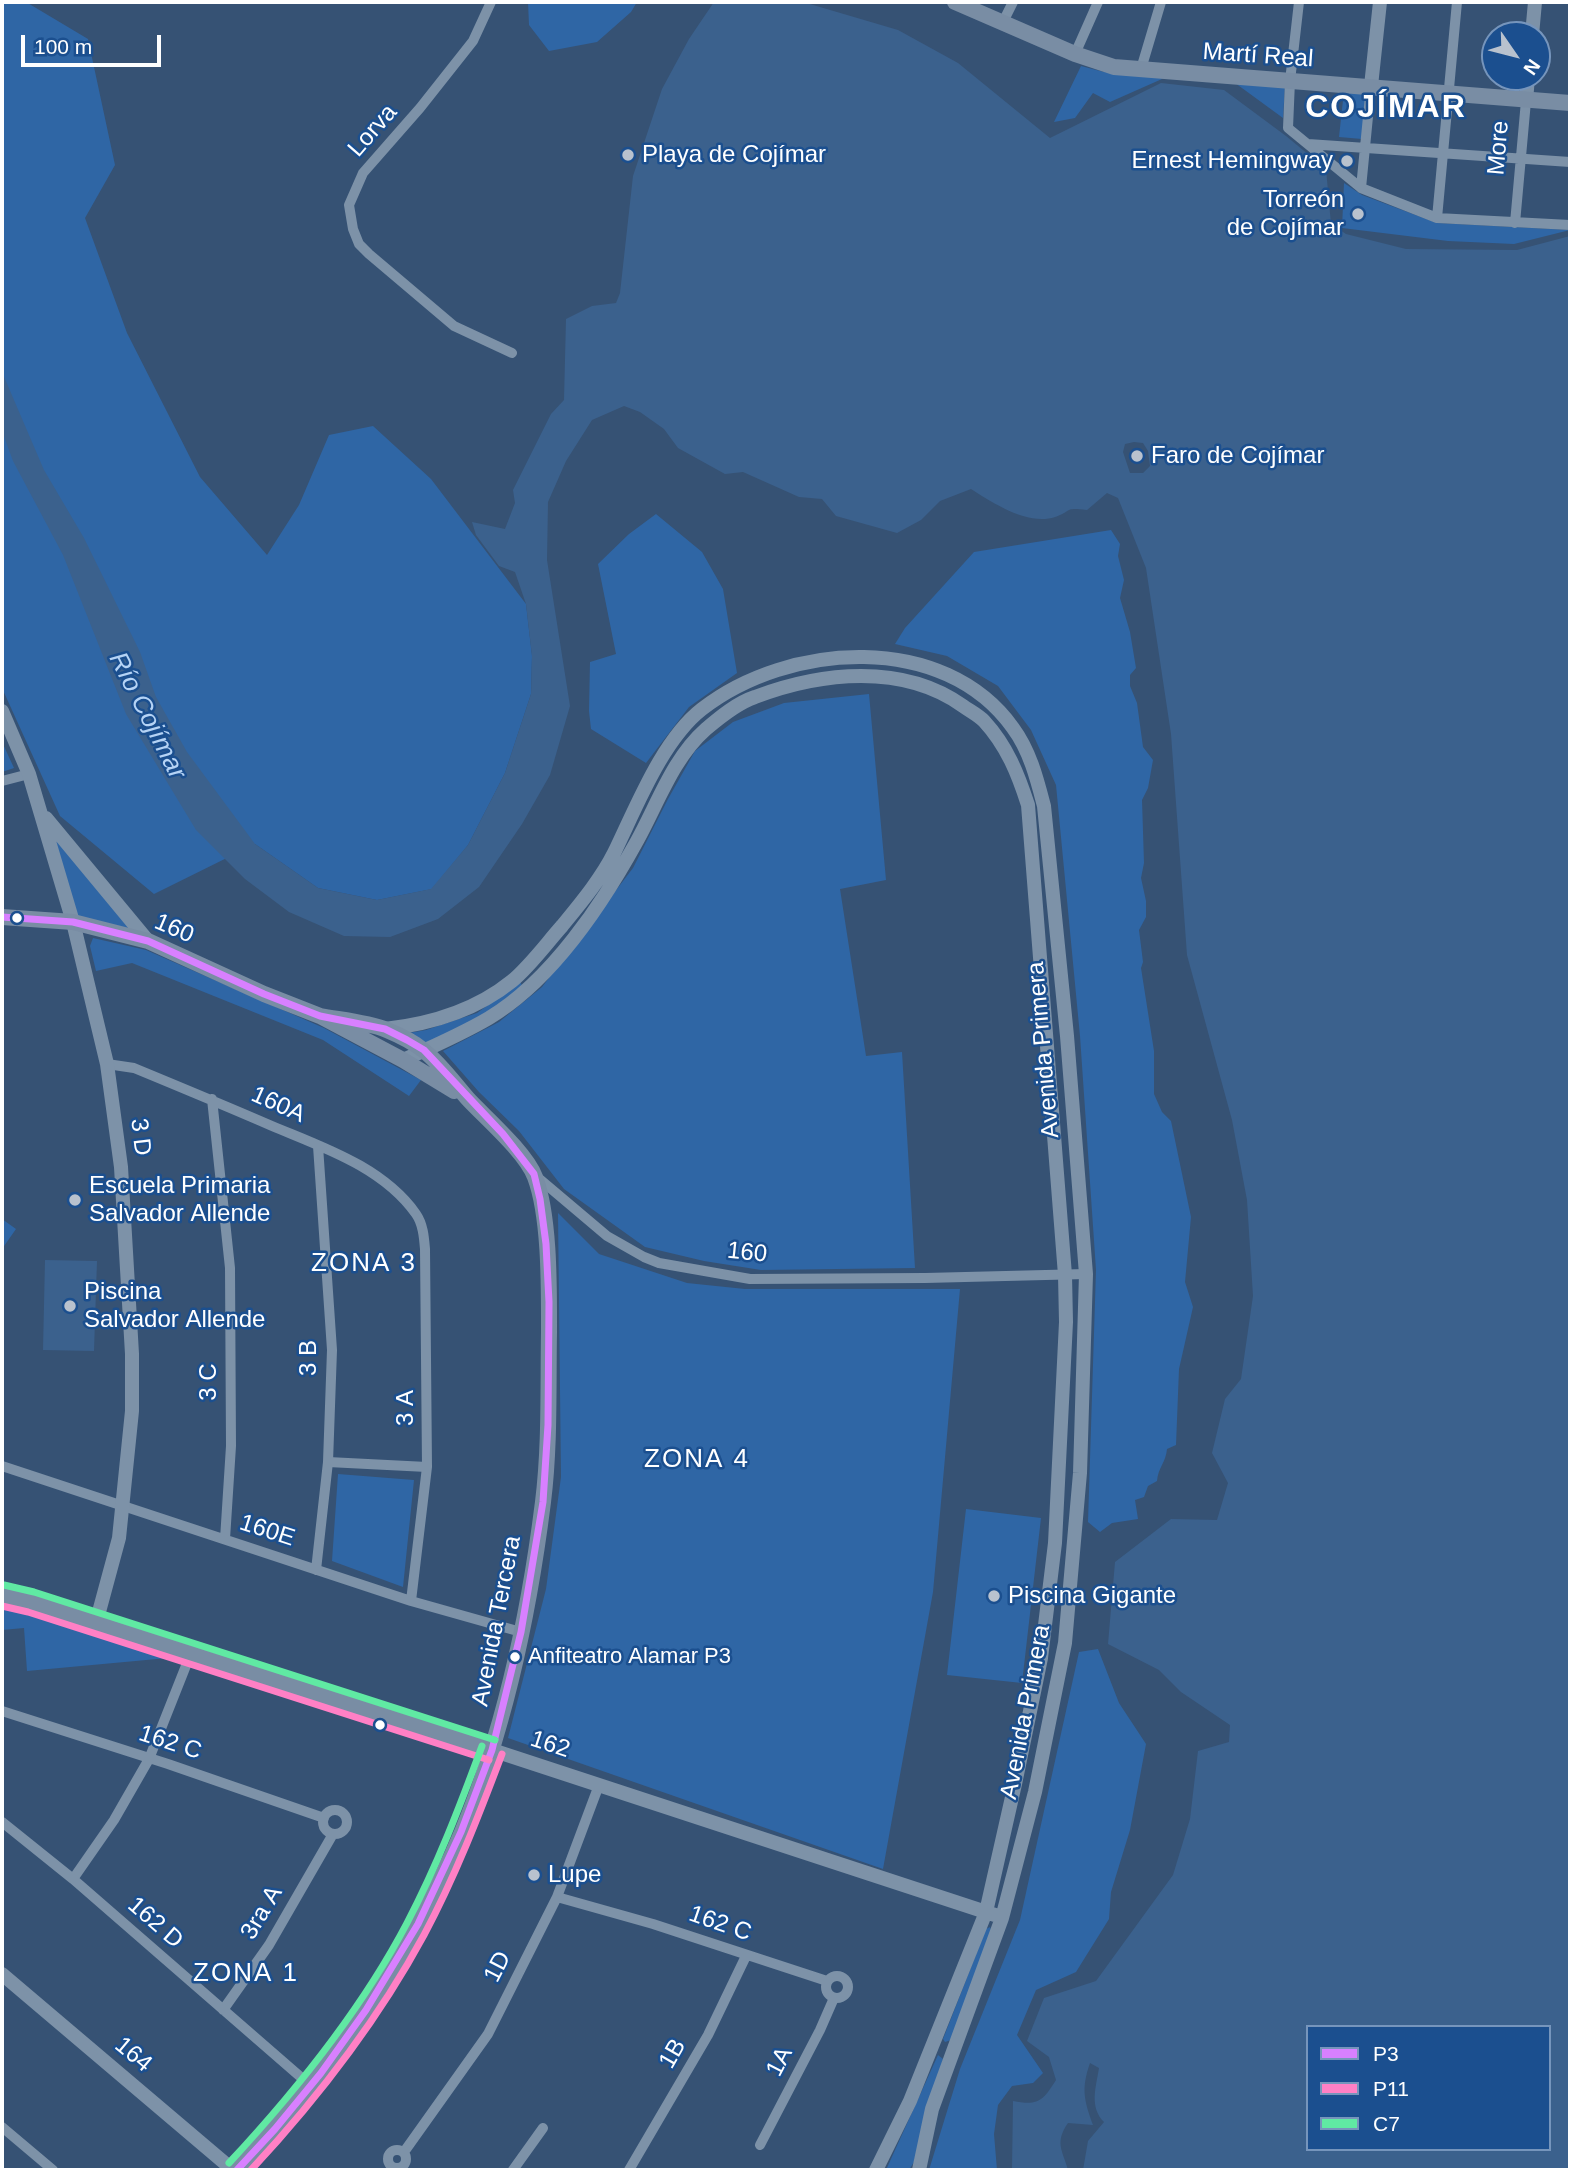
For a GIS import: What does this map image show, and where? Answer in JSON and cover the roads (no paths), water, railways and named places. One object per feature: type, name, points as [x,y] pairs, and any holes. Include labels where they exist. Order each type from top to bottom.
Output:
[{"type":"main road","name":"Martí Real","points":[[954,2],[1074,54],[1114,67],[1570,103]]},
{"type":"main road","name":"160","points":[[2,917],[73,922],[148,941],[264,994],[320,1016],[387,1051],[468,1099]]},
{"type":"main road","name":"160","points":[[320,1016],[385,1029],[424,1050],[503,1134],[534,1174]]},
{"type":"main road","points":[[385,1029],[383,1038],[387,1051]]},
{"type":"main road","name":"Avenida Tercera","points":[[235,2170],[275,2129],[311,2086],[366,2010],[418,1924],[461,1832],[492,1750],[521,1632],[543,1502],[548,1425],[549,1302],[546,1244],[534,1174]]},
{"type":"main road","name":"162","points":[[2,1595],[492,1750]]},
{"type":"street","name":"Lorva","points":[[491,2],[473,41],[420,108],[363,173],[349,205],[359,244],[369,254],[454,326],[512,353]]},
{"type":"street","points":[[1003,22],[1013,2]]},
{"type":"street","points":[[1074,54],[1098,2]]},
{"type":"street","points":[[1142,69],[1161,2]]},
{"type":"street","points":[[1299,2],[1290,80],[1288,128],[1308,145],[1361,188],[1437,218],[1570,225]]},
{"type":"street","points":[[1361,188],[1380,2]]},
{"type":"street","points":[[1437,218],[1457,2]]},
{"type":"street","points":[[1534,8],[1545,2]]},
{"type":"street","name":"More","points":[[1515,223],[1527,91]]},
{"type":"street","points":[[1308,145],[1570,162]]},
{"type":"street","points":[[877,676],[878,657]]},
{"type":"street","name":"Avenida Primera","points":[[385,1029],[452,1016],[512,981],[576,909],[612,856],[640,797],[669,747],[700,711],[733,688],[772,671],[814,661],[878,657],[916,662],[960,680],[994,705],[1014,729],[1027,752],[1044,806],[1067,1036],[1086,1274],[1080,1473],[1065,1643],[1035,1793],[1002,1918],[932,2109],[919,2170]]},
{"type":"street","name":"Avenida Primera","points":[[403,1060],[491,1017],[533,984],[570,943],[612,884],[685,752],[705,730],[736,706],[753,697],[807,682],[877,676],[933,688],[983,720],[1006,750],[1017,772],[1028,810],[1065,1275],[1066,1322],[1055,1543],[1041,1658],[986,1912],[910,2101],[876,2170]]},
{"type":"street","name":"3 D","points":[[2,711],[29,774],[73,922],[107,1064],[122,1179],[132,1354],[132,1411],[119,1538],[96,1623]]},
{"type":"street","points":[[2,781],[29,774]]},
{"type":"street","points":[[1028,810],[1044,806]]},
{"type":"street","points":[[42,814],[148,941]]},
{"type":"street","points":[[1048,1040],[1067,1036]]},
{"type":"street","name":"160A","points":[[107,1064],[134,1068],[212,1099],[365,1168],[400,1196],[417,1215]]},
{"type":"street","name":"3 C","points":[[212,1099],[230,1268],[231,1446],[225,1539]]},
{"type":"street","name":"3 B","points":[[316,1570],[328,1462],[332,1350],[318,1146]]},
{"type":"street","name":"160","points":[[534,1174],[607,1236],[659,1263],[750,1279],[1086,1274]]},
{"type":"street","name":"3 A","points":[[411,1601],[427,1466],[425,1250],[423,1228],[417,1215]]},
{"type":"street","points":[[328,1462],[427,1466]]},
{"type":"street","name":"160E","points":[[2,1466],[411,1601],[521,1632]]},
{"type":"street","points":[[74,1880],[114,1820],[149,1759],[191,1654]]},
{"type":"street","name":"162 C","points":[[2,1712],[324,1818]]},
{"type":"street","name":"162","points":[[492,1750],[1002,1918]]},
{"type":"street","name":"1D","points":[[408,2168],[394,2168],[388,2160],[393,2150],[404,2152],[488,2034],[557,1896],[599,1786]]},
{"type":"street","points":[[334,1811],[345,1816],[345,1827],[340,1833],[333,1834],[326,1830],[324,1818],[334,1811]]},
{"type":"street","name":"162 D","points":[[2,1822],[74,1880],[311,2086]]},
{"type":"street","name":"3ra A","points":[[223,2010],[269,1945],[333,1834]]},
{"type":"street","name":"162 C","points":[[557,1896],[653,1924],[827,1982]]},
{"type":"street","name":"1B","points":[[629,2170],[708,2035],[746,1956]]},
{"type":"street","name":"164","points":[[2,1974],[235,2170]]},
{"type":"street","points":[[837,1976],[844,1979],[848,1985],[844,1995],[834,1998],[828,1993],[827,1982],[837,1976]]},
{"type":"street","name":"1A","points":[[760,2145],[834,1998]]},
{"type":"street","points":[[934,2044],[953,2051]]},
{"type":"street","points":[[2,2127],[53,2170]]},
{"type":"street","points":[[513,2170],[543,2128]]},
{"type":"street","points":[[404,2152],[408,2168]]},
{"type":"water","name":"Río Cojímar","points":[[714,2],[803,2],[898,30],[958,63],[1050,138],[1161,83],[1224,90],[1326,169],[1331,224],[1346,234],[1406,249],[1517,250],[1570,236],[1570,2170],[1083,2170],[1088,2141],[1104,2122],[1095,2103],[1099,2068],[1090,2063],[1085,2080],[1085,2094],[1093,2125],[1068,2123],[1064,2130],[1061,2147],[1068,2170],[1012,2170],[1013,2101],[1028,2103],[1039,2100],[1056,2080],[1049,2057],[1027,2041],[1044,1998],[1096,1981],[1173,1875],[1190,1819],[1198,1751],[1229,1742],[1230,1725],[1181,1692],[1159,1670],[1108,1644],[1115,1562],[1171,1519],[1217,1520],[1228,1483],[1212,1453],[1225,1399],[1241,1379],[1253,1296],[1247,1200],[1232,1120],[1187,955],[1171,734],[1146,568],[1118,498],[1107,493],[1087,510],[1071,509],[1045,519],[1011,512],[971,489],[940,501],[921,520],[897,533],[836,516],[822,499],[799,497],[743,472],[725,474],[678,448],[664,429],[640,412],[624,406],[592,420],[566,461],[548,502],[547,560],[570,706],[550,775],[522,824],[479,887],[438,919],[390,937],[344,936],[289,912],[245,879],[196,830],[126,714],[63,555],[13,461],[2,431],[2,372],[44,470],[84,538],[140,652],[156,697],[187,752],[255,844],[318,888],[377,900],[431,889],[468,845],[505,773],[531,694],[532,656],[526,604],[515,572],[499,566],[476,535],[472,522],[505,529],[515,503],[513,490],[551,414],[564,400],[566,319],[592,306],[616,303],[620,293],[633,176],[662,89],[689,39]],"holes":[[[1143,443],[1148,451],[1150,466],[1143,473],[1130,473],[1123,452],[1125,444]]]},
{"type":"water","name":"Piscina Salvador Allende","points":[[45,1260],[97,1261],[94,1351],[43,1350]]},
{"type":"place","name":"Playa de Cojímar","points":[[628,155]]},
{"type":"place","name":"Ernest Hemingway","points":[[1347,161]]},
{"type":"place","name":"Torreón de Cojímar","points":[[1358,214]]},
{"type":"place","name":"Faro de Cojímar","points":[[1137,456]]},
{"type":"place","name":"Escuela Primaria Salvador Allende","points":[[75,1200]]},
{"type":"place","name":"Piscina Salvador Allende","points":[[70,1306]]},
{"type":"place","name":"Piscina Gigante","points":[[994,1596]]},
{"type":"place","name":"Anfiteatro Alamar P3","points":[[515,1657]]},
{"type":"place","name":"Lupe","points":[[534,1875]]},
{"type":"district","name":"COJÍMAR","points":[[1386,108]]},
{"type":"district","name":"ZONA 3","points":[[364,1264]]},
{"type":"district","name":"ZONA 4","points":[[697,1460]]},
{"type":"district","name":"ZONA 1","points":[[246,1974]]}]
